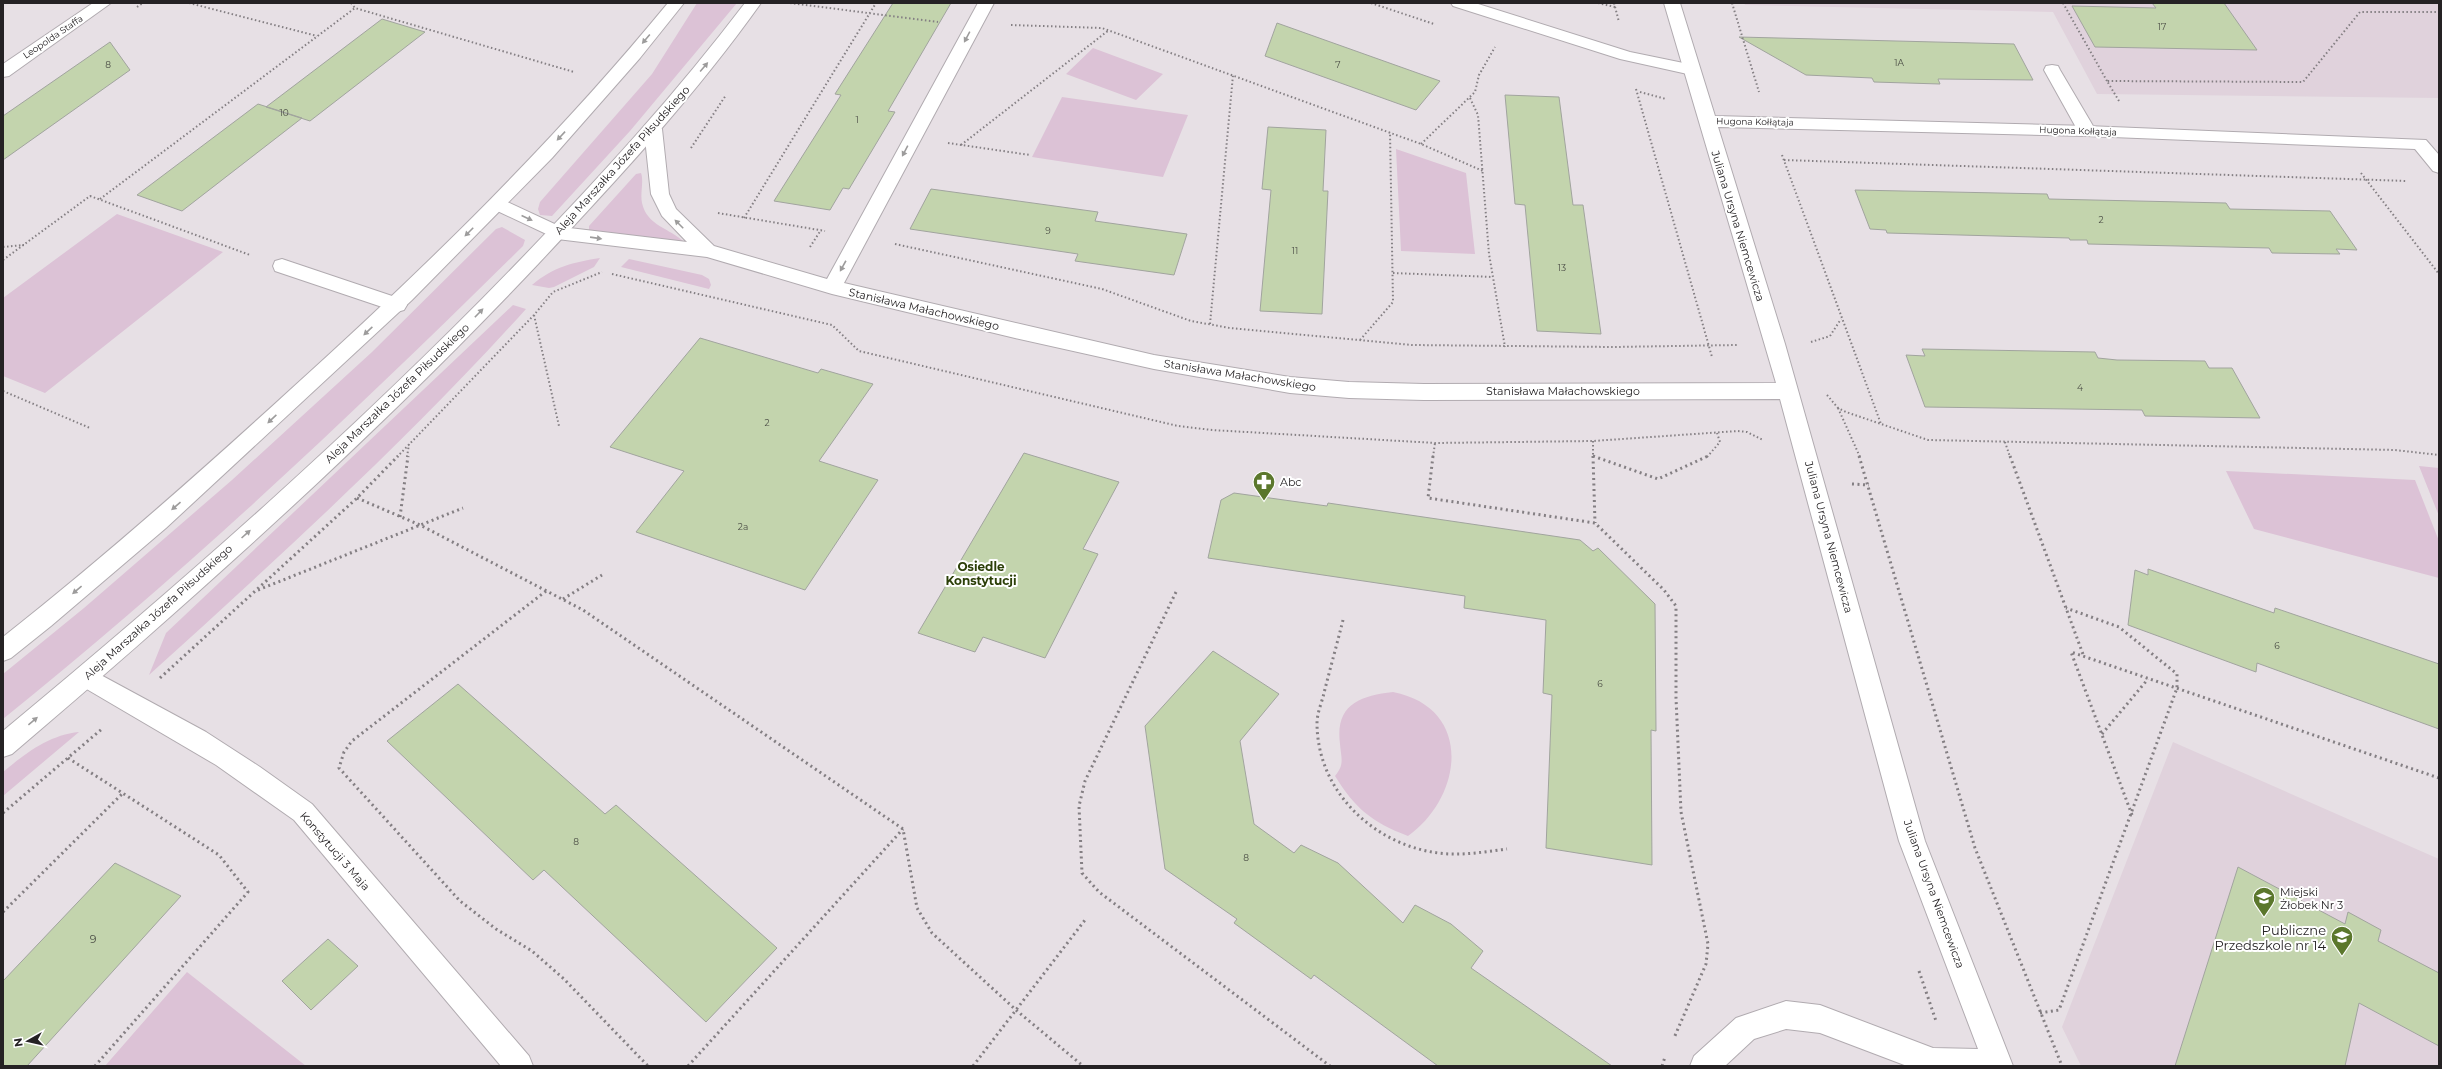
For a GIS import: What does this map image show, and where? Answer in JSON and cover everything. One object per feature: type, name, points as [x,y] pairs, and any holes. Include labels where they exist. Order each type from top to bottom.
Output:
[{"type":"street","name":"Leopolda Staffa","points":[[3,72],[103,3]]},
{"type":"street","points":[[3,651],[128,547],[227,461],[397,305],[497,204],[572,125],[676,3]]},
{"type":"street","name":"Aleja Marszałka Józefa Piłsudskiego","points":[[3,746],[86,677],[294,491],[441,354],[557,233],[653,129],[719,49],[753,3]]},
{"type":"street","points":[[832,287],[986,3]]},
{"type":"street","points":[[1459,3],[1626,56],[1692,70]]},
{"type":"street","name":"Juliana Ursyna Niemcewicza","points":[[1672,3],[1788,392],[1912,842],[1998,1064]]},
{"type":"street","points":[[2052,70],[2087,131]]},
{"type":"street","name":"Hugona Kołłątaja","points":[[1707,121],[2087,131],[2420,144],[2439,167]]},
{"type":"street","name":"Stanisława Małachowskiego","points":[[653,129],[660,194],[668,212],[707,251]]},
{"type":"street","name":"Stanisława Małachowskiego","points":[[497,204],[557,233],[707,251],[832,287],[1154,362],[1290,385],[1349,390],[1416,392],[1788,392]]},
{"type":"street","points":[[282,266],[397,305]]},
{"type":"street","name":"Konstytucji 3 Maja","points":[[86,677],[133,703],[273,788],[303,812],[519,1066]]},
{"type":"street","points":[[1704,1066],[1746,1028],[1786,1015],[1820,1019],[1933,1062],[1953,1064],[1998,1064]]},
{"type":"path","points":[[189,3],[317,36]]},
{"type":"path","points":[[350,3],[355,8],[574,72]]},
{"type":"path","points":[[790,3],[945,23],[1102,28],[1390,132],[1483,171]]},
{"type":"path","points":[[744,218],[876,3]]},
{"type":"path","points":[[1598,3],[1615,7]]},
{"type":"path","points":[[715,212],[860,236],[1102,289],[1191,321],[1210,324],[1360,341],[1412,345],[1708,345],[1626,56],[1614,3]]},
{"type":"path","points":[[1732,3],[1770,122],[1881,424]]},
{"type":"path","points":[[2063,3],[2160,172]]},
{"type":"path","points":[[100,199],[355,8]]},
{"type":"path","points":[[2107,81],[2303,82],[2360,12],[2439,12]]},
{"type":"path","points":[[961,145],[1108,30]]},
{"type":"path","points":[[1421,144],[1475,92],[1479,75],[1497,44]]},
{"type":"path","points":[[1210,324],[1233,75]]},
{"type":"path","points":[[1470,98],[1478,115],[1493,276],[1505,346]]},
{"type":"path","points":[[1360,341],[1393,302],[1390,132]]},
{"type":"path","points":[[2336,141],[2439,274]]},
{"type":"path","points":[[946,143],[1030,155]]},
{"type":"path","points":[[1784,160],[2410,181]]},
{"type":"path","points":[[3,260],[90,196],[282,266]]},
{"type":"path","points":[[3,247],[24,245]]},
{"type":"path","points":[[610,273],[832,325],[859,351],[1178,426],[1305,437],[1435,443],[1593,441],[1747,432],[1764,441]]},
{"type":"path","points":[[1393,273],[1493,276]]},
{"type":"path","points":[[534,315],[559,426]]},
{"type":"path","points":[[3,391],[90,428]]},
{"type":"path","points":[[1826,394],[1838,408],[1862,462],[1975,848],[2062,1066]]},
{"type":"path","points":[[1838,408],[1928,440],[2395,450],[2439,455]]},
{"type":"path","points":[[1594,456],[1658,479],[1706,458],[1720,442],[1717,433]]},
{"type":"path","points":[[1593,441],[1595,524]]},
{"type":"path","points":[[2005,442],[2084,657]]},
{"type":"path","points":[[1435,443],[1428,498],[1595,524],[1664,590],[1676,606],[1676,698],[1681,812],[1708,944],[1706,964],[1671,1044]]},
{"type":"path","points":[[400,517],[409,444]]},
{"type":"path","points":[[357,498],[420,525],[582,610],[903,828],[917,908],[932,933],[1016,1010],[1082,1066]]},
{"type":"path","points":[[256,591],[463,508]]},
{"type":"path","points":[[562,599],[602,575]]},
{"type":"path","points":[[546,591],[352,741],[344,752],[339,768],[346,778],[460,901],[496,929],[532,951],[564,979],[648,1066]]},
{"type":"path","points":[[1176,592],[1085,781],[1079,806],[1082,873],[1089,884],[1099,892],[1330,1066]]},
{"type":"path","points":[[2040,1013],[2060,1010],[2177,688],[2177,674],[2119,627],[2066,608]]},
{"type":"path","points":[[1344,620],[1318,711],[1316,727],[1316,738],[1329,780],[1341,800],[1356,816],[1372,826],[1409,845],[1429,852],[1467,854],[1507,848]]},
{"type":"path","points":[[2132,815],[2071,652],[2439,778]]},
{"type":"path","points":[[2101,734],[2148,678]]},
{"type":"path","points":[[3,813],[133,703]]},
{"type":"path","points":[[68,758],[124,792],[219,855],[248,892],[95,1066]]},
{"type":"path","points":[[3,912],[124,792]]},
{"type":"path","points":[[688,1066],[903,828]]},
{"type":"path","points":[[973,1066],[1085,920]]},
{"type":"path","points":[[1916,963],[1953,1064]]},
{"type":"path","points":[[1662,1066],[1668,1052]]},
{"type":"shaded area","points":[[697,3],[737,3],[630,131],[552,216],[540,215],[538,209],[540,202],[652,74]]},
{"type":"shaded area","points":[[1744,3],[2439,3],[2439,98],[2097,94],[2053,12],[1745,5]]},
{"type":"shaded area","points":[[1093,48],[1163,74],[1136,100],[1066,74]]},
{"type":"shaded area","points":[[1062,97],[1188,115],[1163,177],[1032,157]]},
{"type":"shaded area","points":[[1396,149],[1466,173],[1475,254],[1401,251]]},
{"type":"shaded area","points":[[641,173],[642,203],[645,211],[654,222],[684,242],[589,231],[589,226],[636,174]]},
{"type":"shaded area","points":[[117,214],[223,252],[45,393],[3,376],[3,298]]},
{"type":"shaded area","points":[[502,227],[525,240],[523,246],[397,369],[269,490],[138,607],[3,719],[3,674],[84,608],[232,480],[372,352],[496,229]]},
{"type":"shaded area","points":[[600,258],[594,267],[554,287],[549,288],[532,285],[548,274],[564,266]]},
{"type":"shaded area","points":[[629,259],[702,275],[709,279],[711,285],[709,289],[621,267]]},
{"type":"shaded area","points":[[513,305],[526,309],[482,357],[390,451],[295,542],[149,675],[166,633]]},
{"type":"shaded area","points":[[2419,466],[2439,468],[2439,516]]},
{"type":"shaded area","points":[[2226,471],[2415,480],[2439,541],[2439,578],[2254,529]]},
{"type":"shaded area","points":[[1393,692],[1419,701],[1437,716],[1448,734],[1452,755],[1449,778],[1440,799],[1426,819],[1408,836],[1395,831],[1365,813],[1350,797],[1335,776],[1341,764],[1339,731],[1341,720],[1346,711],[1360,700],[1370,696]]},
{"type":"shaded area","points":[[79,732],[3,796],[3,772],[38,746],[58,737]]},
{"type":"shaded area","points":[[2173,742],[2439,859],[2439,1066],[2081,1066],[2062,1027]]},
{"type":"shaded area","points":[[187,972],[306,1066],[105,1066]]},
{"type":"building","points":[[893,3],[951,3],[888,111],[895,112],[849,189],[843,188],[830,210],[774,201],[841,95],[835,94]]},
{"type":"building","points":[[2152,3],[2224,3],[2257,50],[2095,47],[2072,6],[2156,8]]},
{"type":"building","points":[[382,19],[425,32],[310,121],[266,107]]},
{"type":"building","points":[[1277,23],[1440,81],[1416,110],[1265,56]]},
{"type":"building","points":[[1739,37],[2014,44],[2033,80],[1938,79],[1940,84],[1874,82],[1872,78],[1806,75]]},
{"type":"building","points":[[110,42],[130,70],[3,160],[3,116]]},
{"type":"building","points":[[1505,95],[1559,97],[1573,205],[1583,205],[1601,334],[1537,331],[1525,205],[1515,204]]},
{"type":"building","points":[[258,104],[302,118],[182,211],[137,195]]},
{"type":"building","points":[[1268,127],[1326,130],[1323,191],[1328,191],[1322,314],[1260,311],[1271,190],[1262,189]]},
{"type":"building","points":[[931,189],[1098,212],[1095,221],[1187,234],[1174,275],[1075,261],[1078,254],[910,229]]},
{"type":"building","points":[[1855,190],[2047,194],[2049,199],[2226,203],[2230,209],[2330,211],[2357,250],[2336,249],[2340,254],[2272,253],[2269,248],[2088,244],[2087,240],[2070,240],[2069,238],[1887,233],[1886,230],[1870,229]]},
{"type":"building","points":[[700,338],[818,373],[821,369],[873,384],[819,461],[878,480],[805,590],[636,532],[684,471],[610,447]]},
{"type":"building","points":[[1922,349],[2095,352],[2098,358],[2117,360],[2205,361],[2209,368],[2232,368],[2260,418],[2145,416],[2142,410],[1925,407],[1906,355],[1925,356]]},
{"type":"building","points":[[1024,453],[1119,482],[1083,549],[1098,554],[1045,658],[983,637],[975,652],[918,633]]},
{"type":"building","points":[[1234,493],[1327,506],[1328,503],[1580,540],[1593,551],[1598,548],[1655,604],[1656,731],[1651,730],[1652,865],[1546,848],[1552,695],[1543,693],[1546,620],[1464,608],[1465,596],[1208,558],[1221,500]]},
{"type":"building","points":[[2148,569],[2274,613],[2275,608],[2439,664],[2439,729],[2257,663],[2256,672],[2128,625],[2135,570],[2148,575]]},
{"type":"building","points":[[1213,651],[1279,694],[1240,741],[1254,824],[1294,853],[1301,845],[1338,863],[1403,923],[1415,905],[1451,924],[1483,951],[1471,968],[1612,1066],[1438,1066],[1314,975],[1311,979],[1234,923],[1237,919],[1165,869],[1145,726]]},
{"type":"building","points":[[458,684],[605,814],[616,805],[777,948],[706,1022],[544,870],[533,880],[387,741]]},
{"type":"building","points":[[115,863],[181,896],[27,1066],[3,1066],[3,981]]},
{"type":"building","points":[[2238,867],[2345,924],[2348,912],[2381,930],[2378,941],[2439,973],[2439,1046],[2359,1003],[2345,1066],[2175,1066]]},
{"type":"building","points":[[328,939],[358,966],[311,1010],[282,981]]},
{"type":"place","name":"Abc","points":[[1264,502]]},
{"type":"place","name":"Miejski Żłobek Nr 3","points":[[2264,918]]},
{"type":"place","name":"Publiczne Przedszkole nr 14","points":[[2342,956]]},
{"type":"district","name":"Osiedle Konstytucji","points":[[981,574]]}]
